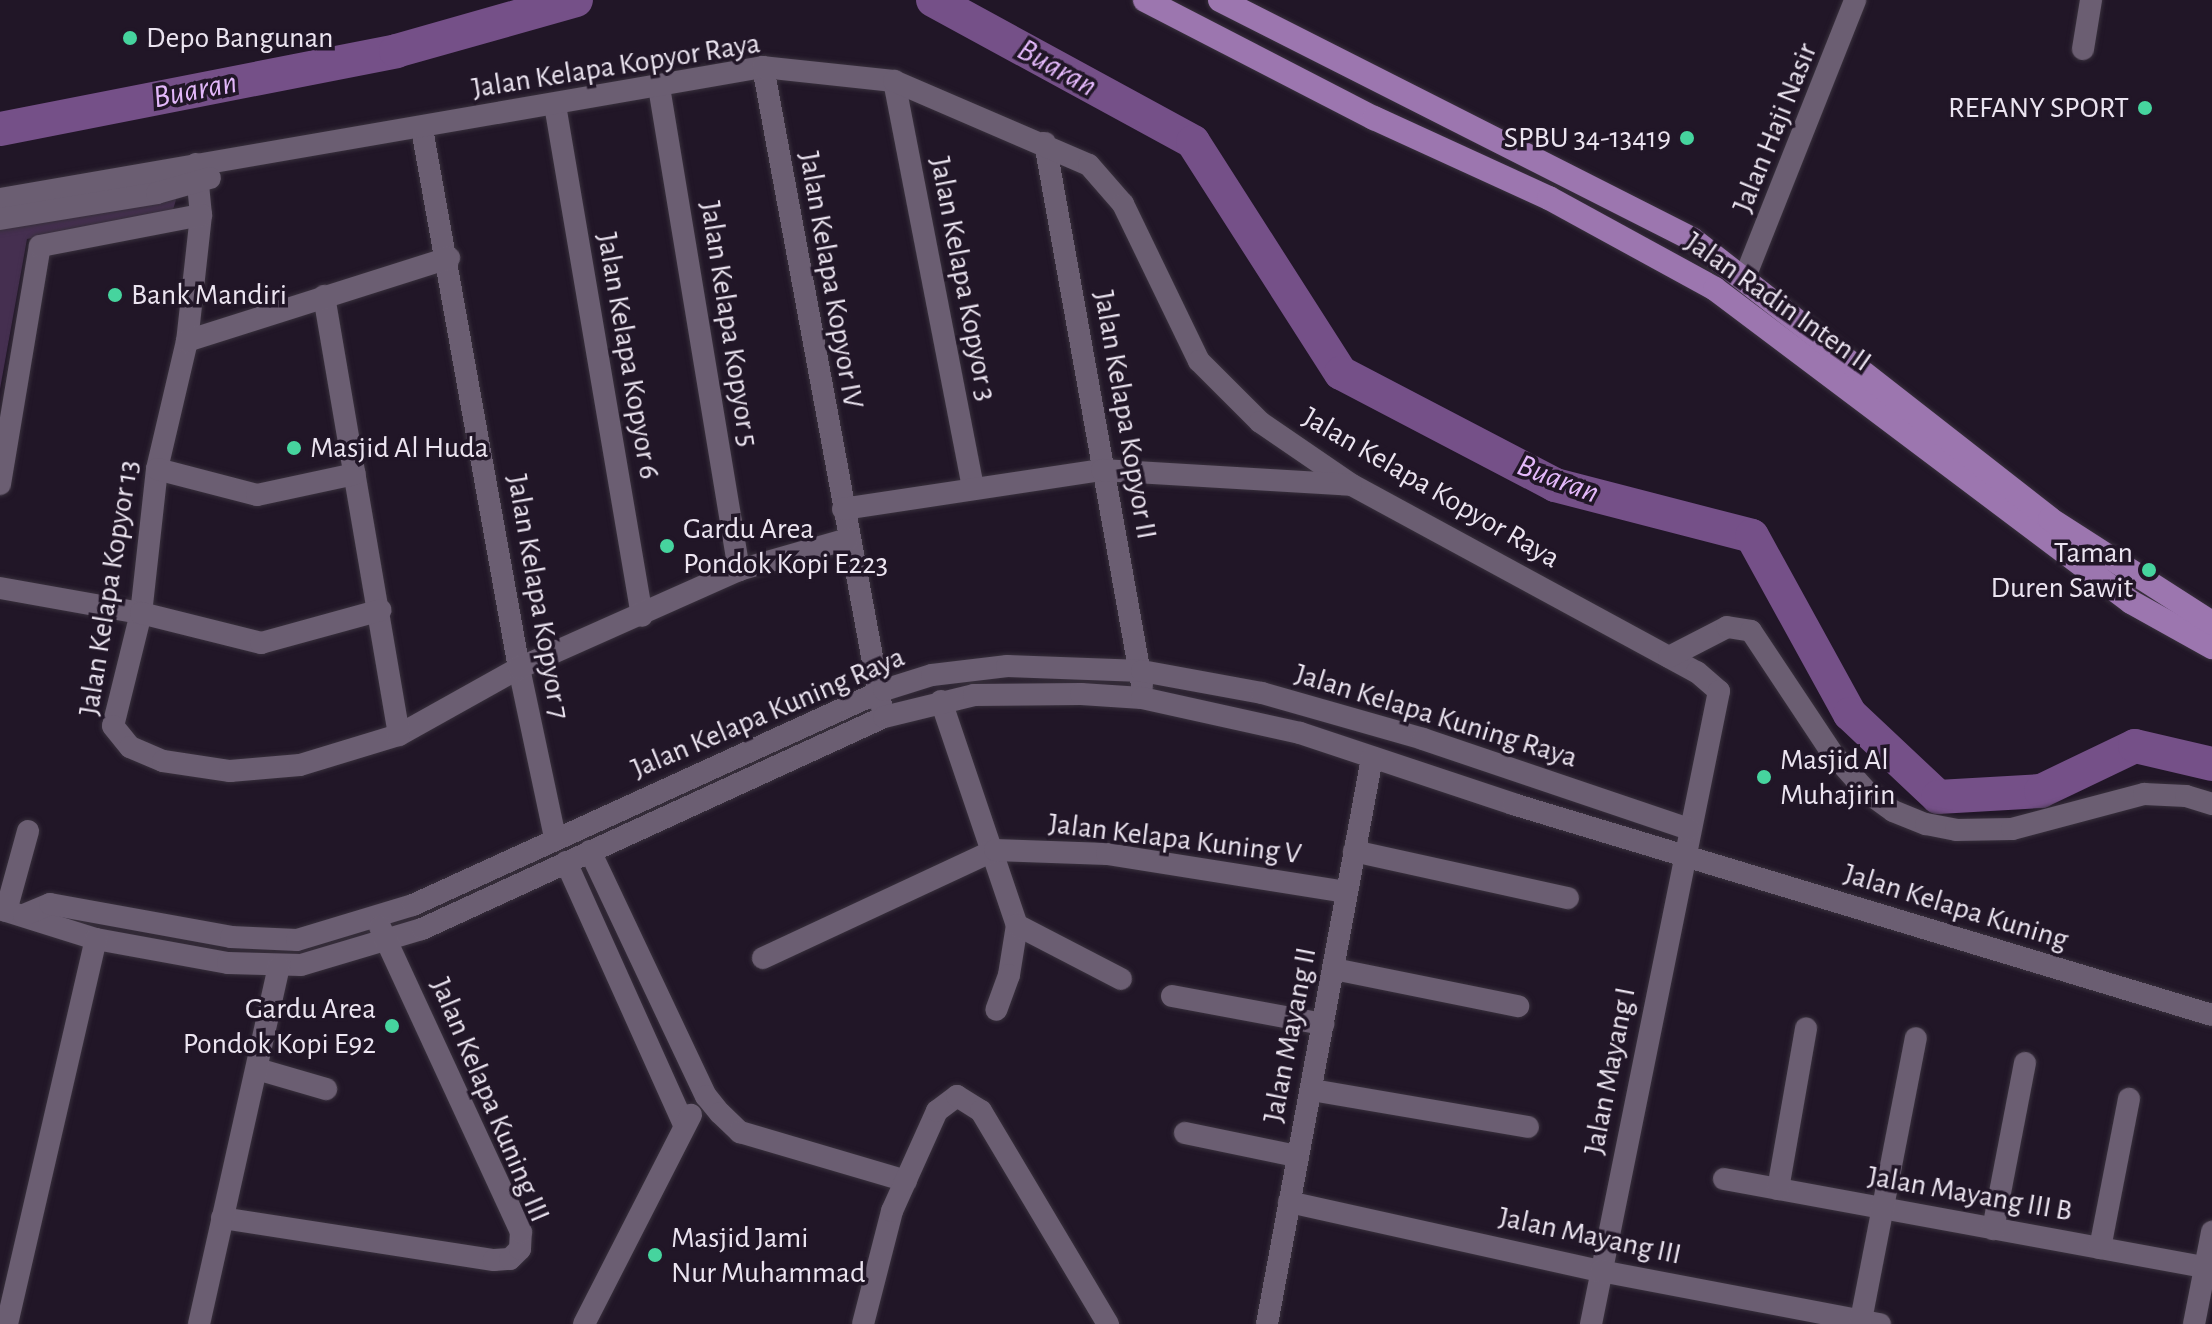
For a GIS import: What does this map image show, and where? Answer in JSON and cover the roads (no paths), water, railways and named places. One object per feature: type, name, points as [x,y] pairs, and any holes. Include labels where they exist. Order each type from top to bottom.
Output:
[{"type":"main road","name":"Jalan Radin Inten II","points":[[1145,0],[1374,118],[1549,198],[1715,289],[2131,602],[2212,647]]},
{"type":"main road","name":"Jalan Radin Inten II","points":[[1226,1],[1635,207],[1745,277],[2050,519],[2212,623]]},
{"type":"street","name":"Jalan Haji Nasir","points":[[1745,277],[1855,0]]},
{"type":"street","points":[[2083,49],[2091,0]]},
{"type":"street","name":"Jalan Kelapa Kopyor Raya","points":[[0,219],[251,159],[763,67],[894,81],[1045,143],[1089,165],[1113,186],[1184,337],[1211,377],[1260,422],[1352,485],[1715,684],[1721,698],[1689,829]]},
{"type":"street","name":"Jalan Kelapa Kopyor IV","points":[[763,67],[848,539],[884,717]]},
{"type":"street","name":"Jalan Kelapa Kopyor 3","points":[[894,81],[973,488]]},
{"type":"street","name":"Jalan Kelapa Kopyor 5","points":[[659,87],[739,570]]},
{"type":"street","name":"Jalan Kelapa Kopyor 6","points":[[555,105],[642,616]]},
{"type":"street","name":"Jalan Kelapa Kopyor 7","points":[[422,129],[449,258],[519,668],[555,838]]},
{"type":"street","name":"Jalan Kelapa Kopyor II","points":[[1045,143],[1102,470],[1142,671],[1142,698]]},
{"type":"street","name":"Jalan Kelapa Kopyor Raya","points":[[0,199],[198,173]]},
{"type":"street","name":"Jalan Kelapa Kopyor 13","points":[[198,173],[201,215],[187,341],[157,469],[141,613],[113,726],[130,747],[163,761],[259,772],[300,765],[399,735],[519,668],[642,616],[739,570],[848,539]]},
{"type":"street","points":[[0,484],[40,246],[201,215]]},
{"type":"street","points":[[187,341],[449,258]]},
{"type":"street","points":[[324,296],[381,610],[399,735]]},
{"type":"street","points":[[157,469],[257,495],[355,474]]},
{"type":"street","points":[[842,506],[1102,470],[1352,485]]},
{"type":"street","points":[[0,588],[141,613],[261,643],[381,610]]},
{"type":"street","points":[[1669,657],[1727,627],[1751,631],[1832,753],[1867,792],[1893,811],[1926,824],[1956,830],[2012,829],[2144,794],[2186,796],[2212,804]]},
{"type":"street","name":"Jalan Kelapa Kuning Raya","points":[[10,912],[50,904],[231,937],[297,940],[413,905],[878,693],[968,669],[1044,665],[1142,671],[1352,717],[1689,829]]},
{"type":"street","name":"Jalan Kelapa Kuning Raya","points":[[10,912],[96,939],[228,963],[279,967],[301,965],[422,929],[884,717],[941,701],[1034,692],[1142,698],[1253,720],[1682,856]]},
{"type":"street","points":[[941,701],[995,850],[1017,925],[1009,975],[996,1010]]},
{"type":"street","name":"Jalan Mayang II","points":[[1275,1322],[1296,1156],[1312,1090],[1372,758]]},
{"type":"street","name":"Jalan Mayang I","points":[[1591,1324],[1689,829]]},
{"type":"street","points":[[10,912],[28,831]]},
{"type":"street","points":[[763,958],[995,850]]},
{"type":"street","name":"Jalan Kelapa Kuning V","points":[[995,850],[1107,854],[1347,892]]},
{"type":"street","points":[[590,851],[706,1096],[740,1132],[906,1181]]},
{"type":"street","points":[[1354,851],[1568,898]]},
{"type":"street","name":"Jalan Kelapa Kuning","points":[[1682,856],[2212,1015]]},
{"type":"street","points":[[566,862],[684,1125]]},
{"type":"street","name":"Jalan Kelapa Kuning III","points":[[222,1218],[494,1260],[510,1259],[520,1249],[521,1232],[387,939],[374,917]]},
{"type":"street","points":[[1017,925],[1121,979]]},
{"type":"street","points":[[7,1324],[96,939]]},
{"type":"street","points":[[199,1324],[279,967]]},
{"type":"street","points":[[1334,969],[1518,1006]]},
{"type":"street","points":[[1172,996],[1323,1024]]},
{"type":"street","points":[[1778,1189],[1806,1028]]},
{"type":"street","points":[[1871,1322],[1883,1209],[1916,1038]]},
{"type":"street","points":[[1993,1229],[2025,1063]]},
{"type":"street","points":[[257,1069],[326,1089]]},
{"type":"street","points":[[1312,1090],[1528,1127]]},
{"type":"street","points":[[584,1324],[684,1125],[706,1096]]},
{"type":"street","points":[[863,1324],[886,1231],[906,1181],[943,1103],[957,1096],[974,1103],[1094,1292],[1108,1324]]},
{"type":"street","points":[[2100,1248],[2129,1099]]},
{"type":"street","points":[[1185,1133],[1296,1156]]},
{"type":"street","name":"Jalan Mayang III B","points":[[1724,1179],[2205,1267]]},
{"type":"street","name":"Jalan Mayang III","points":[[1289,1202],[1601,1271],[1871,1322]]},
{"type":"street","points":[[2194,1324],[2212,1232]]},
{"type":"waterway","name":"Buaran","points":[[0,129],[396,51],[576,0]]},
{"type":"waterway","name":"Buaran","points":[[933,0],[1193,142],[1341,373],[1555,485],[1752,536],[1850,714],[1938,797],[2041,791],[2135,746],[2212,764]]},
{"type":"place","name":"Depo Bangunan","points":[[130,38]]},
{"type":"place","name":"REFANY SPORT","points":[[2145,108]]},
{"type":"place","name":"SPBU 34-13419","points":[[1687,138]]},
{"type":"place","name":"Bank Mandiri","points":[[115,295]]},
{"type":"place","name":"Masjid Al Huda","points":[[294,448]]},
{"type":"place","name":"Gardu Area Pondok Kopi E223","points":[[667,546]]},
{"type":"place","name":"Taman Duren Sawit","points":[[2149,570]]},
{"type":"place","name":"Masjid Al Muhajirin","points":[[1764,777]]},
{"type":"place","name":"Gardu Area Pondok Kopi E92","points":[[392,1026]]},
{"type":"place","name":"Masjid Jami Nur Muhammad","points":[[655,1255]]}]
